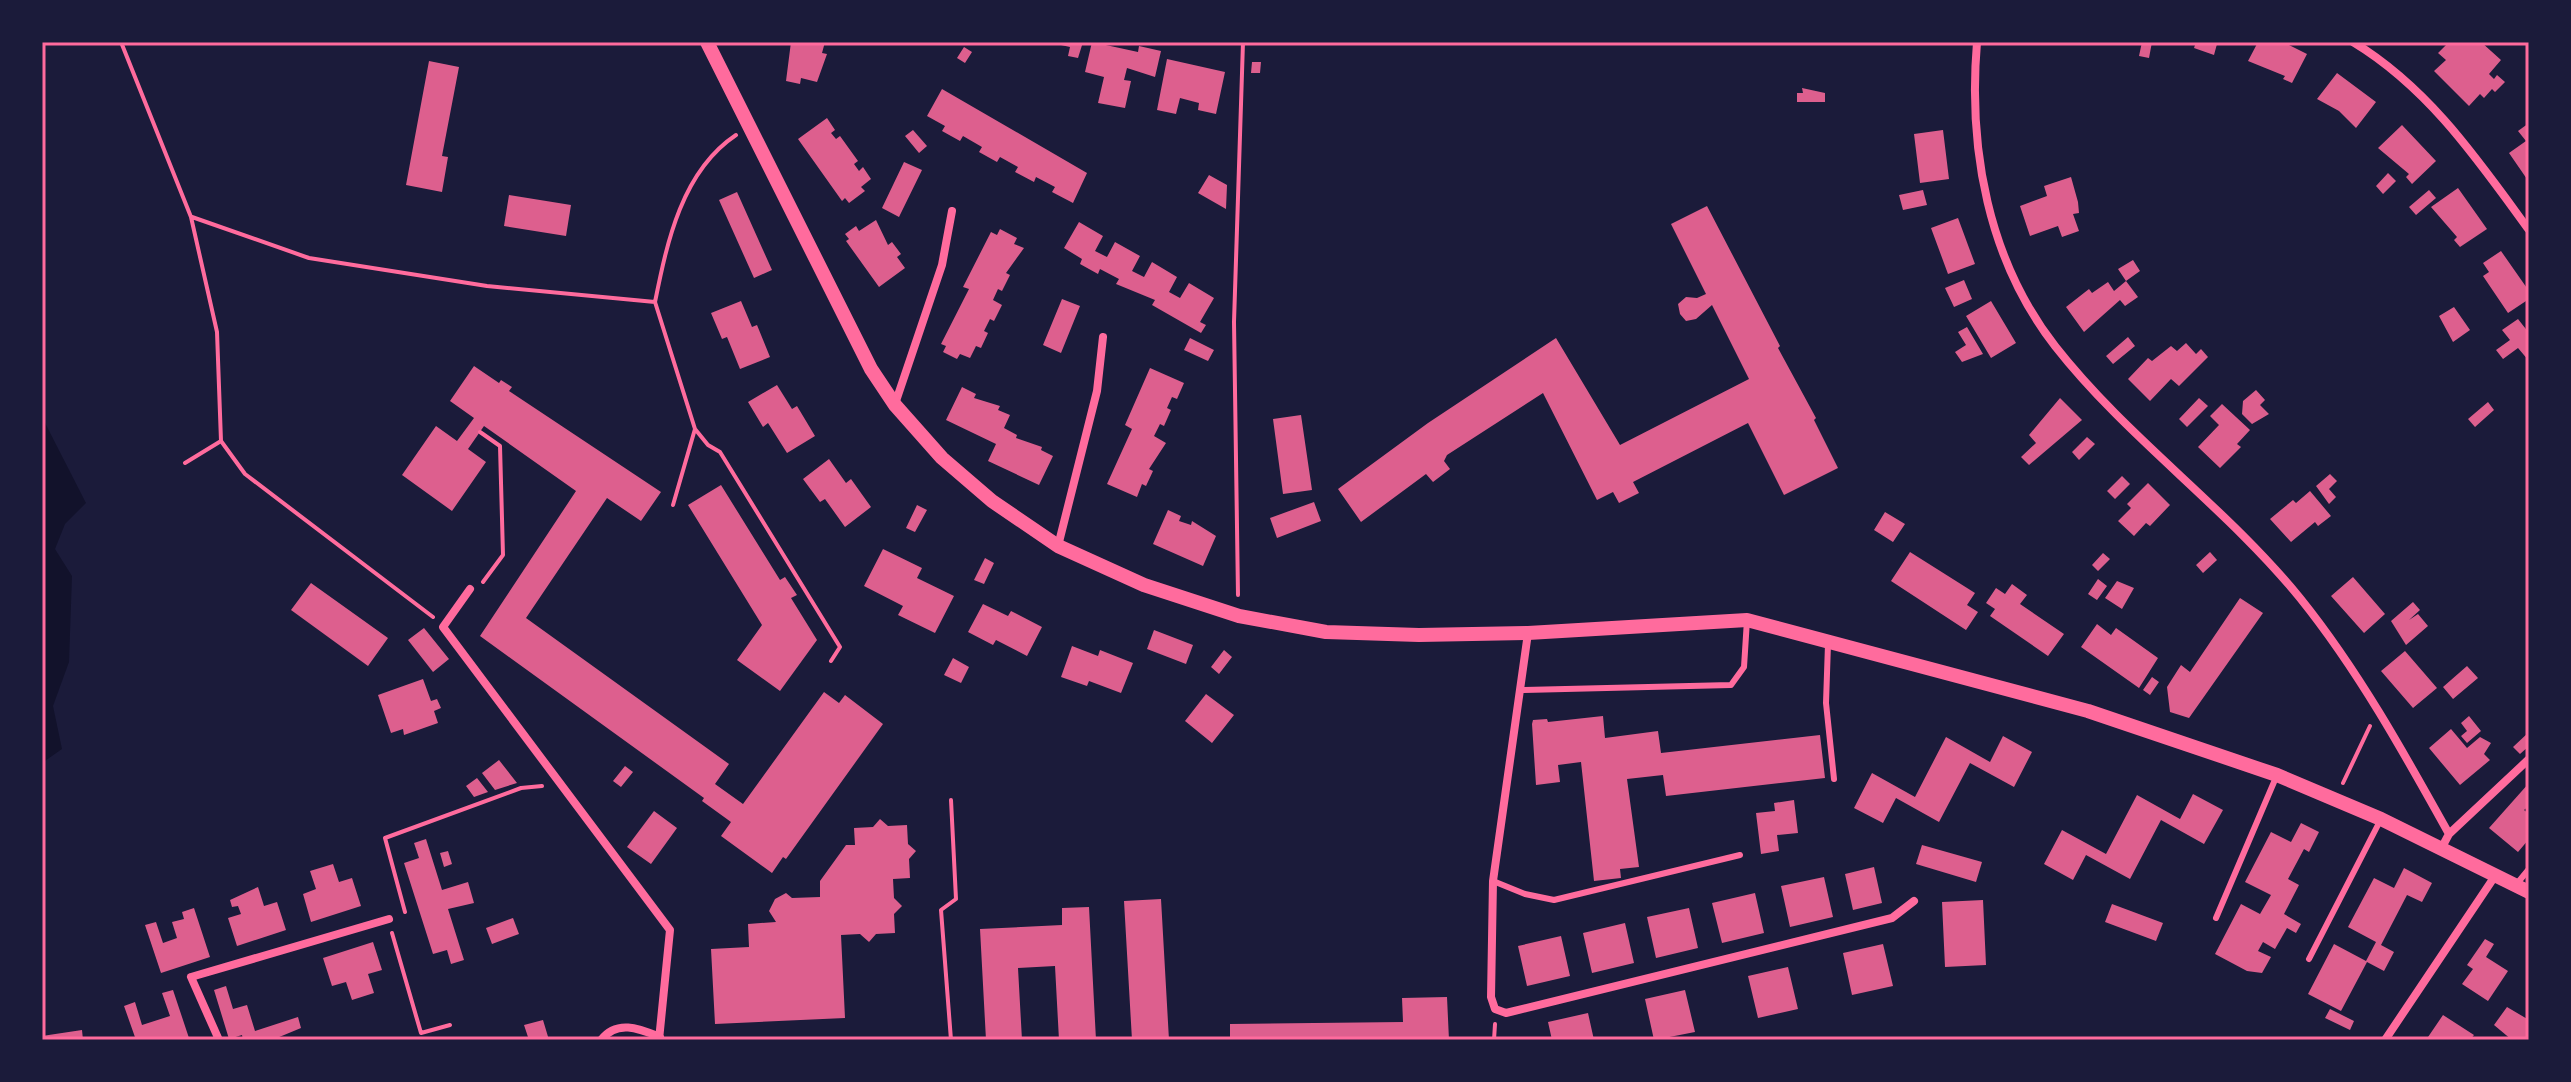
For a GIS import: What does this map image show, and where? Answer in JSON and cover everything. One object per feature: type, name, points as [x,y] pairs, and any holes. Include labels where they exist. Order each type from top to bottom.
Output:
[{"type":"street","points":[[707,42],[871,369],[895,405],[942,458],[982,493],[1058,546],[1144,585],[1239,616],[1326,632],[1528,633],[1747,620],[2088,711],[2277,775],[2381,819],[2522,889]]},
{"type":"street","points":[[1977,42],[1974,74],[1977,151],[1985,198],[2001,249],[2022,295],[2054,345],[2093,388],[2248,540],[2300,599],[2377,709],[2449,834]]},
{"type":"street","points":[[2353,42],[2413,88],[2457,132],[2529,230]]},
{"type":"street","points":[[895,405],[942,265],[952,211]]},
{"type":"street","points":[[1058,546],[1097,391],[1103,337]]},
{"type":"street","points":[[470,589],[443,627],[670,930],[660,1039],[624,1027],[614,1028],[601,1040]]},
{"type":"street","points":[[1528,633],[1493,881],[1491,997],[1495,1009],[1506,1013],[1892,918],[1914,901]]},
{"type":"street","points":[[2441,849],[2449,834],[2529,759]]},
{"type":"street","points":[[2385,1040],[2495,876]]},
{"type":"street","points":[[219,1040],[191,977],[389,919]]},
{"type":"lane","points":[[1521,690],[1731,685],[1744,667],[1747,620]]},
{"type":"lane","points":[[1829,641],[1826,703],[1834,779]]},
{"type":"lane","points":[[2216,918],[2277,775]]},
{"type":"lane","points":[[2309,959],[2381,819]]},
{"type":"lane","points":[[1493,881],[1525,894],[1554,900],[1740,855]]},
{"type":"lane","points":[[2522,889],[2529,869]]},
{"type":"path","points":[[121,42],[191,217],[217,332],[221,441],[245,474],[443,627]]},
{"type":"path","points":[[1239,616],[1234,322],[1243,42]]},
{"type":"path","points":[[748,127],[715,152],[691,186],[675,219],[655,302],[695,429],[708,445],[720,452],[840,647],[831,661]]},
{"type":"path","points":[[191,217],[309,258],[487,286],[655,302]]},
{"type":"path","points":[[673,505],[695,429]]},
{"type":"path","points":[[470,589],[482,584],[503,555],[500,446],[480,432]]},
{"type":"path","points":[[185,463],[221,441]]},
{"type":"path","points":[[2335,800],[2377,709]]},
{"type":"path","points":[[450,1025],[421,1033],[399,966],[389,919],[406,912],[385,838],[521,788],[544,786]]},
{"type":"path","points":[[951,800],[956,899],[941,910],[951,1040]]},
{"type":"shaded area","points":[[42,417],[86,503],[65,524],[55,549],[72,576],[69,662],[53,706],[62,749],[42,763]]},
{"type":"building","points":[[791,42],[825,42],[822,53],[827,54],[817,82],[801,78],[800,84],[786,81]]},
{"type":"building","points":[[1062,42],[1083,42],[1078,58],[1068,56],[1070,47],[1061,45]]},
{"type":"building","points":[[1092,42],[1138,52],[1139,46],[1161,51],[1155,77],[1127,68],[1124,80],[1131,81],[1125,108],[1098,103],[1104,77],[1085,72]]},
{"type":"building","points":[[2142,42],[2152,42],[2149,58],[2139,56]]},
{"type":"building","points":[[2196,42],[2222,42],[2217,44],[2214,55],[2194,48]]},
{"type":"building","points":[[2258,42],[2283,42],[2307,54],[2292,83],[2283,79],[2285,76],[2248,61]]},
{"type":"building","points":[[2449,42],[2481,42],[2501,60],[2489,74],[2494,79],[2497,75],[2505,82],[2484,98],[2480,94],[2469,106],[2434,71],[2446,60],[2438,53]]},
{"type":"building","points":[[964,47],[972,52],[965,63],[957,58]]},
{"type":"building","points":[[1167,59],[1225,72],[1216,114],[1198,110],[1199,103],[1180,98],[1176,114],[1157,110]]},
{"type":"building","points":[[429,61],[459,67],[442,156],[448,157],[442,192],[406,185]]},
{"type":"building","points":[[1252,62],[1261,62],[1260,73],[1251,73]]},
{"type":"building","points":[[2337,73],[2376,102],[2356,128],[2339,111],[2317,99]]},
{"type":"building","points":[[1802,88],[1825,93],[1825,102],[1797,102],[1797,93],[1803,93]]},
{"type":"building","points":[[942,89],[1087,173],[1073,203],[1052,192],[1055,187],[1036,177],[1034,182],[1015,172],[1018,167],[1000,157],[997,162],[979,152],[982,147],[963,136],[960,141],[942,131],[945,126],[927,116]]},
{"type":"building","points":[[827,118],[835,130],[831,133],[836,139],[840,136],[858,161],[854,164],[859,171],[863,167],[871,179],[861,187],[865,191],[849,203],[845,198],[842,201],[798,139]]},
{"type":"building","points":[[2529,123],[2529,182],[2509,153],[2526,141],[2518,131]]},
{"type":"building","points":[[2402,125],[2436,161],[2412,184],[2406,177],[2409,174],[2378,148]]},
{"type":"building","points":[[913,130],[927,146],[919,153],[905,136]]},
{"type":"building","points":[[1943,130],[1949,179],[1920,183],[1914,134]]},
{"type":"building","points":[[904,162],[922,170],[899,217],[882,208]]},
{"type":"building","points":[[2388,173],[2396,181],[2383,194],[2376,186]]},
{"type":"building","points":[[1209,175],[1227,185],[1226,209],[1198,193]]},
{"type":"building","points":[[2071,177],[2079,213],[2073,214],[2079,231],[2062,237],[2058,226],[2030,236],[2020,206],[2047,196],[2044,186]]},
{"type":"building","points":[[2458,188],[2487,229],[2460,247],[2454,240],[2457,237],[2431,207]]},
{"type":"building","points":[[1923,190],[1927,205],[1903,210],[1899,195]]},
{"type":"building","points":[[2429,190],[2436,198],[2416,215],[2409,207]]},
{"type":"building","points":[[737,192],[772,270],[754,278],[719,200]]},
{"type":"building","points":[[509,195],[571,205],[566,236],[504,226]]},
{"type":"building","points":[[1707,206],[1816,418],[1814,420],[1838,468],[1784,495],[1748,423],[1633,482],[1639,493],[1619,503],[1613,492],[1597,500],[1543,393],[1447,455],[1444,461],[1450,469],[1433,482],[1426,474],[1361,522],[1338,489],[1428,423],[1556,338],[1620,445],[1749,379],[1712,305],[1696,319],[1686,321],[1680,314],[1678,304],[1686,297],[1697,298],[1706,294],[1671,224]]},
{"type":"building","points":[[1958,218],[1975,264],[1948,274],[1931,228]]},
{"type":"building","points":[[876,220],[888,245],[892,242],[901,254],[897,257],[905,268],[879,287],[846,241],[849,239],[845,234],[856,226],[859,231]]},
{"type":"building","points":[[1079,222],[1103,236],[1095,251],[1107,257],[1115,242],[1140,256],[1132,271],[1144,277],[1152,262],[1177,277],[1169,292],[1180,298],[1189,283],[1214,298],[1200,322],[1206,325],[1201,333],[1152,305],[1155,300],[1116,284],[1119,279],[1100,269],[1098,274],[1080,264],[1082,259],[1064,248]]},
{"type":"building","points":[[1000,229],[1017,238],[1014,244],[1024,248],[1006,273],[1010,275],[1002,291],[998,289],[993,300],[1002,305],[994,321],[990,319],[984,331],[988,333],[981,348],[976,346],[970,358],[960,354],[957,359],[943,352],[946,346],[941,344],[969,289],[963,287],[991,232],[997,235]]},
{"type":"building","points":[[2501,251],[2529,291],[2529,299],[2508,313],[2483,276],[2489,272],[2483,263]]},
{"type":"building","points":[[2133,260],[2140,271],[2126,281],[2118,269]]},
{"type":"building","points":[[1964,280],[1972,299],[1954,307],[1945,288]]},
{"type":"building","points":[[2126,281],[2138,297],[2125,306],[2120,300],[2084,332],[2066,307],[2089,289],[2092,293],[2108,282],[2114,291]]},
{"type":"building","points":[[1062,299],[1080,306],[1061,353],[1043,345]]},
{"type":"building","points":[[741,301],[752,327],[757,325],[770,357],[740,369],[727,337],[722,339],[711,313]]},
{"type":"building","points":[[1991,301],[2016,343],[1991,358],[1966,316]]},
{"type":"building","points":[[2454,307],[2470,330],[2453,342],[2439,316]]},
{"type":"building","points":[[2518,319],[2529,333],[2529,361],[2518,348],[2503,359],[2496,350],[2510,340],[2502,330]]},
{"type":"building","points":[[1967,327],[1983,354],[1962,362],[1955,352],[1966,345],[1958,332]]},
{"type":"building","points":[[2128,337],[2135,346],[2113,364],[2106,356]]},
{"type":"building","points":[[1190,338],[1214,350],[1208,361],[1184,350]]},
{"type":"building","points":[[2186,343],[2196,354],[2201,349],[2208,357],[2179,386],[2171,379],[2150,401],[2128,379],[2148,358],[2152,361],[2171,346],[2177,351]]},
{"type":"building","points":[[474,366],[499,383],[501,380],[512,387],[509,391],[661,492],[641,521],[607,498],[526,618],[729,764],[715,784],[743,804],[824,692],[839,703],[845,695],[883,724],[786,859],[783,857],[772,873],[721,836],[731,822],[702,801],[704,798],[480,636],[576,491],[484,426],[468,449],[486,462],[452,511],[402,475],[436,426],[457,441],[474,418],[450,401]]},
{"type":"building","points":[[1150,368],[1184,383],[1177,399],[1172,397],[1167,408],[1171,410],[1164,426],[1160,424],[1154,436],[1166,443],[1149,469],[1153,471],[1146,486],[1142,484],[1137,497],[1107,484],[1132,429],[1125,425]]},
{"type":"building","points":[[777,385],[792,409],[797,406],[815,436],[787,453],[768,423],[763,427],[748,402]]},
{"type":"building","points":[[962,387],[976,394],[974,398],[1000,406],[998,410],[1010,415],[1004,428],[1017,435],[1016,438],[1042,447],[1041,450],[1053,456],[1039,485],[988,461],[996,444],[946,420]]},
{"type":"building","points":[[2256,390],[2265,400],[2260,405],[2269,414],[2252,424],[2242,414],[2243,401]]},
{"type":"building","points":[[2060,398],[2082,420],[2029,465],[2021,457],[2036,443],[2029,435]]},
{"type":"building","points":[[2199,398],[2208,406],[2187,427],[2179,419]]},
{"type":"building","points":[[2488,402],[2494,410],[2475,427],[2468,419]]},
{"type":"building","points":[[2222,404],[2250,430],[2237,444],[2241,447],[2220,468],[2198,447],[2219,425],[2210,416]]},
{"type":"building","points":[[1301,415],[1312,490],[1283,494],[1273,419]]},
{"type":"building","points":[[2087,437],[2095,444],[2079,460],[2072,452]]},
{"type":"building","points":[[829,459],[846,483],[851,479],[871,507],[845,527],[825,499],[820,502],[803,479]]},
{"type":"building","points":[[2330,474],[2337,481],[2329,489],[2336,497],[2329,504],[2316,486]]},
{"type":"building","points":[[2122,476],[2130,484],[2115,499],[2107,491]]},
{"type":"building","points":[[2148,483],[2170,505],[2150,526],[2146,523],[2134,536],[2118,521],[2131,508],[2127,504]]},
{"type":"building","points":[[721,485],[780,580],[785,577],[797,595],[791,598],[817,640],[780,691],[737,660],[762,625],[688,505]]},
{"type":"building","points":[[2310,491],[2331,516],[2318,526],[2315,522],[2291,542],[2270,519]]},
{"type":"building","points":[[1314,502],[1321,521],[1277,538],[1270,518]]},
{"type":"building","points":[[917,505],[927,510],[915,532],[906,528]]},
{"type":"building","points":[[1168,510],[1181,516],[1179,521],[1191,525],[1192,521],[1216,536],[1203,566],[1153,544]]},
{"type":"building","points":[[1885,512],[1905,524],[1893,542],[1874,530]]},
{"type":"building","points":[[883,549],[922,568],[917,578],[954,596],[935,633],[898,615],[903,606],[864,586]]},
{"type":"building","points":[[1910,552],[1975,593],[1967,605],[1978,612],[1966,630],[1891,581]]},
{"type":"building","points":[[2210,552],[2217,560],[2203,573],[2196,565]]},
{"type":"building","points":[[2103,553],[2110,559],[2098,571],[2092,565]]},
{"type":"building","points":[[985,558],[994,563],[984,584],[974,580]]},
{"type":"building","points":[[2353,577],[2385,614],[2364,633],[2331,596]]},
{"type":"building","points":[[2098,579],[2107,586],[2097,600],[2088,594]]},
{"type":"building","points":[[2117,581],[2134,588],[2122,609],[2105,598]]},
{"type":"building","points":[[311,583],[388,638],[368,666],[291,610]]},
{"type":"building","points":[[2012,584],[2027,595],[2020,604],[2064,634],[2048,656],[1990,616],[1995,609],[1986,603],[1996,588],[2005,594]]},
{"type":"building","points":[[2240,598],[2263,613],[2189,718],[2170,712],[2167,687],[2181,665],[2190,672]]},
{"type":"building","points":[[2413,602],[2420,610],[2409,620],[2418,614],[2428,626],[2406,645],[2391,621]]},
{"type":"building","points":[[983,604],[1008,616],[1011,611],[1042,627],[1027,656],[996,640],[993,645],[968,632]]},
{"type":"building","points":[[2097,624],[2111,635],[2116,628],[2158,658],[2139,688],[2081,647]]},
{"type":"building","points":[[424,628],[449,659],[433,672],[408,640]]},
{"type":"building","points":[[1154,630],[1193,645],[1186,664],[1147,649]]},
{"type":"building","points":[[1072,646],[1098,656],[1100,650],[1133,663],[1121,693],[1089,681],[1087,686],[1061,677]]},
{"type":"building","points":[[1224,650],[1232,657],[1219,674],[1211,667]]},
{"type":"building","points":[[2405,651],[2437,688],[2413,708],[2381,671]]},
{"type":"building","points":[[953,658],[969,667],[961,683],[944,675]]},
{"type":"building","points":[[2467,666],[2478,678],[2453,699],[2443,687]]},
{"type":"building","points":[[2152,677],[2159,682],[2150,695],[2143,690]]},
{"type":"building","points":[[423,679],[431,701],[437,699],[441,708],[434,711],[438,723],[404,735],[403,729],[391,733],[378,695]]},
{"type":"building","points":[[1206,694],[1234,715],[1212,743],[1185,721]]},
{"type":"building","points":[[1603,716],[1605,738],[1658,731],[1661,753],[1820,735],[1825,778],[1666,796],[1663,775],[1627,779],[1639,867],[1620,869],[1621,878],[1594,881],[1581,762],[1558,765],[1560,782],[1536,785],[1532,724],[1533,720],[1547,719],[1548,722]]},
{"type":"building","points":[[2469,716],[2481,731],[2467,743],[2461,736],[2467,731],[2461,723]]},
{"type":"building","points":[[2451,729],[2467,748],[2480,737],[2491,743],[2484,754],[2490,760],[2460,785],[2429,748]]},
{"type":"building","points":[[2529,732],[2529,746],[2520,754],[2513,747]]},
{"type":"building","points":[[2003,736],[2032,752],[2014,787],[1970,763],[1939,822],[1896,798],[1883,823],[1854,808],[1872,773],[1915,797],[1946,737],[1990,762]]},
{"type":"building","points":[[499,760],[517,783],[495,790],[482,773]]},
{"type":"building","points":[[625,766],[633,772],[621,787],[613,781]]},
{"type":"building","points":[[477,778],[488,792],[474,797],[466,786]]},
{"type":"building","points":[[2529,783],[2529,806],[2524,810],[2529,814],[2529,839],[2518,852],[2489,828]]},
{"type":"building","points":[[2193,794],[2223,810],[2204,844],[2161,820],[2130,879],[2086,855],[2073,880],[2044,864],[2062,830],[2106,854],[2137,795],[2180,819]]},
{"type":"building","points":[[1794,800],[1798,833],[1777,835],[1779,851],[1761,854],[1756,813],[1775,811],[1774,803]]},
{"type":"building","points":[[654,811],[677,828],[651,864],[627,847]]},
{"type":"building","points":[[880,819],[888,826],[907,825],[908,844],[916,851],[909,859],[910,878],[893,879],[894,898],[902,906],[894,914],[895,933],[876,934],[869,942],[860,934],[841,935],[845,1018],[715,1024],[711,949],[749,947],[748,924],[776,922],[769,911],[775,899],[786,893],[792,898],[820,897],[820,881],[846,845],[855,845],[854,828],[873,827]]},
{"type":"building","points":[[2301,823],[2319,832],[2309,852],[2304,849],[2288,879],[2299,885],[2284,914],[2301,924],[2296,933],[2287,928],[2275,949],[2263,942],[2258,951],[2271,957],[2262,973],[2247,971],[2215,954],[2241,904],[2260,914],[2271,895],[2245,882],[2271,832],[2291,842]]},
{"type":"building","points":[[426,839],[442,890],[468,882],[474,903],[448,909],[464,960],[451,964],[447,950],[433,954],[404,863],[419,858],[414,843]]},
{"type":"building","points":[[1922,845],[1982,862],[1976,882],[1916,864]]},
{"type":"building","points":[[448,851],[452,864],[444,867],[440,853]]},
{"type":"building","points":[[333,864],[339,882],[352,878],[361,906],[311,922],[303,894],[316,889],[310,871]]},
{"type":"building","points":[[1874,867],[1882,903],[1853,910],[1845,874]]},
{"type":"building","points":[[2404,868],[2432,883],[2422,902],[2407,895],[2381,945],[2394,952],[2384,971],[2367,962],[2341,1011],[2308,994],[2334,944],[2366,961],[2376,942],[2348,927],[2374,878],[2394,888]]},
{"type":"building","points":[[1824,877],[1833,917],[1790,927],[1781,886]]},
{"type":"building","points":[[258,887],[264,906],[277,902],[286,930],[237,946],[228,918],[241,914],[238,906],[232,907],[230,900]]},
{"type":"building","points":[[1755,893],[1764,933],[1722,943],[1712,903]]},
{"type":"building","points":[[1161,899],[1169,1040],[1132,1040],[1124,901]]},
{"type":"building","points":[[1983,900],[1986,965],[1945,967],[1942,902]]},
{"type":"building","points":[[2112,904],[2163,923],[2156,941],[2105,922]]},
{"type":"building","points":[[1089,907],[1096,1040],[1059,1040],[1055,966],[1018,968],[1022,1040],[986,1040],[980,929],[1062,925],[1062,908]]},
{"type":"building","points":[[194,908],[210,957],[161,973],[145,925],[156,922],[163,943],[177,938],[172,922],[184,919],[182,912]]},
{"type":"building","points":[[1689,908],[1698,948],[1656,958],[1647,917]]},
{"type":"building","points":[[513,918],[519,934],[492,944],[486,928]]},
{"type":"building","points":[[1625,923],[1634,963],[1592,973],[1583,933]]},
{"type":"building","points":[[1561,936],[1570,976],[1527,986],[1518,946]]},
{"type":"building","points":[[2485,939],[2494,944],[2486,957],[2508,971],[2488,1001],[2462,984],[2473,969],[2467,965]]},
{"type":"building","points":[[373,942],[382,970],[368,974],[374,993],[352,1000],[346,982],[332,986],[323,958]]},
{"type":"building","points":[[1883,944],[1893,986],[1852,995],[1843,953]]},
{"type":"building","points":[[1788,967],[1798,1009],[1758,1018],[1748,976]]},
{"type":"building","points":[[226,986],[233,1009],[247,1005],[255,1031],[298,1017],[301,1028],[272,1040],[243,1040],[242,1035],[229,1039],[214,990]]},
{"type":"building","points":[[173,990],[189,1038],[136,1040],[124,1006],[135,1002],[142,1025],[170,1016],[162,993]]},
{"type":"building","points":[[1685,990],[1695,1032],[1654,1040],[1645,999]]},
{"type":"building","points":[[1447,997],[1449,1040],[1230,1040],[1230,1024],[1403,1022],[1402,998]]},
{"type":"building","points":[[2507,1007],[2529,1020],[2529,1040],[2512,1040],[2494,1025]]},
{"type":"building","points":[[2330,1009],[2354,1021],[2350,1030],[2325,1018]]},
{"type":"building","points":[[1588,1013],[1594,1040],[1552,1040],[1548,1022]]},
{"type":"building","points":[[2443,1015],[2474,1035],[2470,1040],[2426,1040]]},
{"type":"building","points":[[543,1020],[549,1040],[529,1040],[524,1025]]},
{"type":"building","points":[[82,1030],[83,1040],[42,1040],[42,1036]]}]
